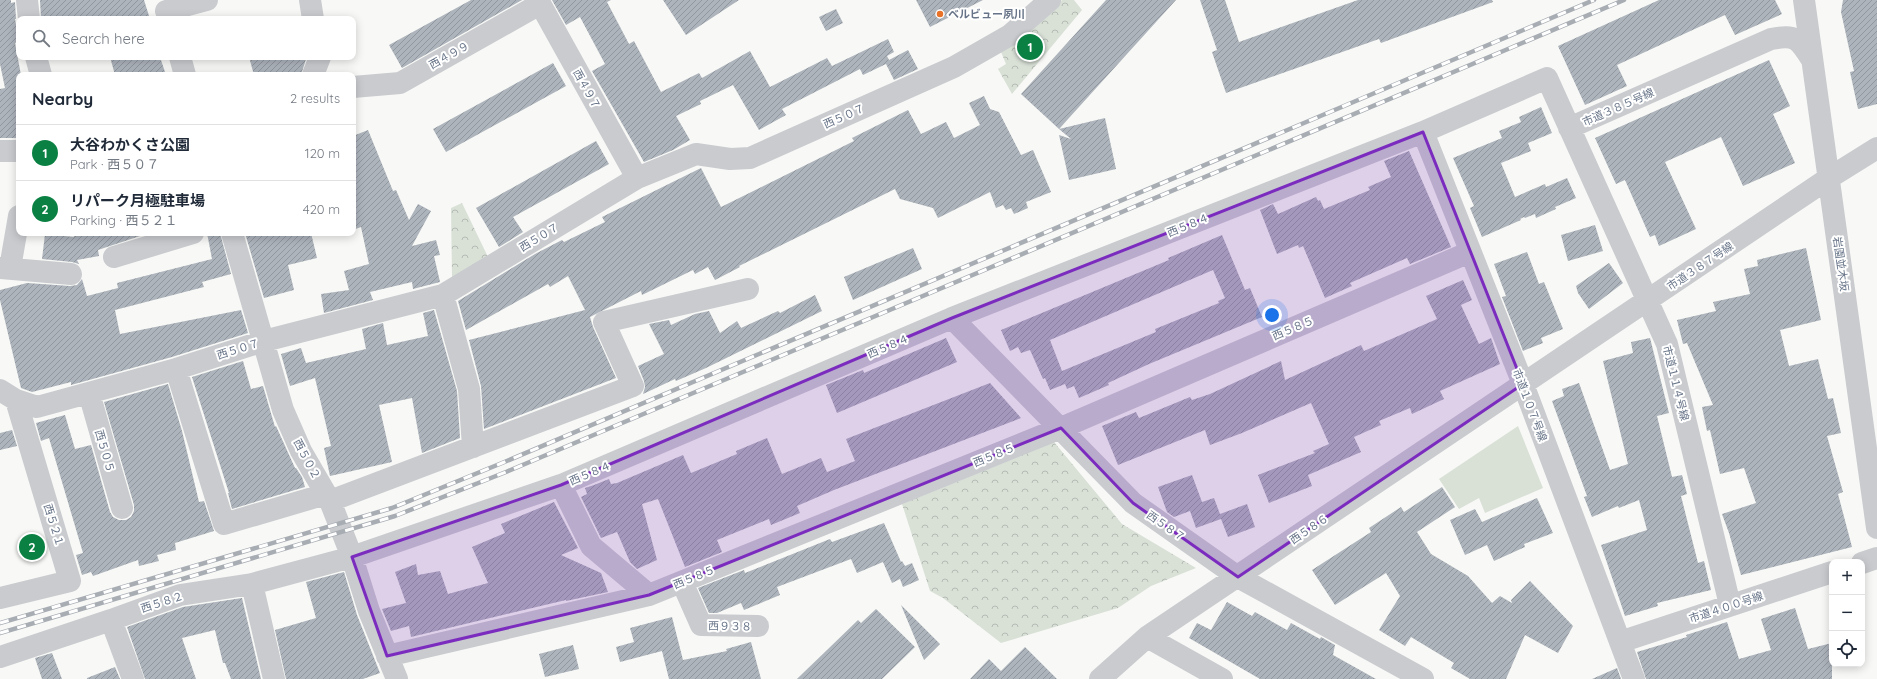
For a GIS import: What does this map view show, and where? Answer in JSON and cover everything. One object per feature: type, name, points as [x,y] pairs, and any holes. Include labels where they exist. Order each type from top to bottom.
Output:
[{"type":"street","points":[[27,0],[29,16]]},
{"type":"street","points":[[166,10],[207,0]]},
{"type":"street","points":[[310,0],[313,16]]},
{"type":"street","name":"西５０７","points":[[8,395],[37,407],[176,369],[264,341],[443,295],[637,178],[696,154],[730,159],[750,158],[954,67],[1010,35],[1050,0]]},
{"type":"street","name":"岩園並木坂","points":[[1804,0],[1877,528]]},
{"type":"street","name":"西４９７","points":[[539,2],[637,178]]},
{"type":"street","name":"西４９９","points":[[356,87],[400,83],[539,2]]},
{"type":"street","name":"市道３８５号線","points":[[1423,132],[1547,78],[1569,128],[1771,39],[1786,36],[1801,42],[1812,60]]},
{"type":"street","points":[[37,60],[40,72]]},
{"type":"street","points":[[181,60],[184,72]]},
{"type":"street","points":[[314,72],[319,60]]},
{"type":"street","name":"市道１１４号線","points":[[1569,128],[1667,344],[1730,605]]},
{"type":"street","name":"市道１０７号線","points":[[1423,132],[1523,384],[1634,679]]},
{"type":"street","name":"西５８４","points":[[352,556],[561,485],[952,318],[1423,132]]},
{"type":"street","name":"市道３８７号線","points":[[1523,384],[1647,302],[1829,178],[1877,148]]},
{"type":"street","points":[[0,151],[16,151]]},
{"type":"street","points":[[16,227],[5,268],[71,274]]},
{"type":"street","points":[[114,257],[183,236]]},
{"type":"street","name":"西５０２","points":[[233,236],[283,410],[301,451],[328,497],[352,556],[369,611],[397,679]]},
{"type":"street","name":"西５８５","points":[[387,656],[649,595],[1061,428],[1470,252]]},
{"type":"street","points":[[176,369],[224,524],[328,497],[473,446],[633,386],[604,322],[748,289]]},
{"type":"street","points":[[443,295],[469,389],[473,446]]},
{"type":"street","name":"西５８７","points":[[952,318],[1133,502],[1238,577],[1423,679]]},
{"type":"street","name":"西５８６","points":[[1100,679],[1147,637],[1523,384]]},
{"type":"street","name":"西５０５","points":[[89,393],[122,508]]},
{"type":"street","name":"西５２１","points":[[0,598],[70,581],[8,395]]},
{"type":"street","points":[[561,485],[591,546],[649,595]]},
{"type":"street","name":"西５８２","points":[[0,657],[180,595],[252,584],[352,556]]},
{"type":"street","points":[[1865,561],[1877,558]]},
{"type":"street","name":"市道４００号線","points":[[1620,642],[1829,573]]},
{"type":"street","name":"西９３８","points":[[682,582],[701,625],[758,626]]},
{"type":"street","points":[[252,584],[274,679]]},
{"type":"street","points":[[111,620],[133,679]]},
{"type":"street","points":[[1147,637],[1222,679]]},
{"type":"highlighted area","points":[[1423,132],[1523,384],[1238,577],[1133,503],[1061,428],[649,595],[387,656],[352,557],[561,485],[952,318]]},
{"type":"green space","points":[[1062,0],[1074,0],[1082,10],[1012,94],[998,69],[1006,64],[1001,52],[1016,42]]},
{"type":"green space","points":[[462,203],[488,257],[452,278],[451,208]]},
{"type":"green space","points":[[1518,426],[1543,488],[1485,513],[1479,498],[1459,509],[1439,479]]},
{"type":"green space","points":[[1054,442],[1122,524],[1196,568],[1151,586],[1118,608],[1001,643],[943,598],[930,591],[902,504]]},
{"type":"building","points":[[0,0],[11,0],[11,3],[15,2],[16,60],[18,60],[20,72],[16,72],[16,138],[0,138],[0,89],[5,88],[0,64]]},
{"type":"building","points":[[40,0],[144,0],[149,16],[41,16]]},
{"type":"building","points":[[471,0],[522,0],[402,68],[389,45]]},
{"type":"building","points":[[552,0],[611,0],[607,2],[629,44],[634,41],[661,92],[699,73],[702,78],[750,51],[770,87],[827,58],[832,66],[888,39],[894,52],[887,56],[889,60],[908,50],[918,69],[894,80],[886,64],[863,75],[860,69],[782,109],[786,115],[759,130],[733,85],[700,101],[701,104],[676,116],[690,140],[673,150],[644,162],[592,71],[605,64],[580,17],[566,25]]},
{"type":"building","points":[[663,0],[739,0],[686,35]]},
{"type":"building","name":"ベルビュー夙川","points":[[916,0],[983,0],[930,27]]},
{"type":"building","points":[[1106,0],[1176,0],[1059,129],[1021,94]]},
{"type":"building","points":[[1200,0],[1225,0],[1239,42],[1358,0],[1492,0],[1493,2],[1381,43],[1379,39],[1226,93],[1212,52],[1217,50]]},
{"type":"building","points":[[1659,0],[1775,0],[1782,14],[1735,35],[1725,15],[1617,65],[1627,86],[1585,105],[1558,46]]},
{"type":"building","points":[[1843,0],[1877,0],[1877,104],[1858,109],[1850,72],[1854,71],[1841,12]]},
{"type":"building","points":[[836,9],[843,23],[826,31],[819,17]]},
{"type":"building","points":[[111,60],[161,60],[165,72],[114,72]]},
{"type":"building","points":[[250,60],[306,60],[302,72],[253,72]]},
{"type":"building","points":[[1769,60],[1790,106],[1773,114],[1795,163],[1743,186],[1721,137],[1665,162],[1696,229],[1659,246],[1655,235],[1650,237],[1625,180],[1616,184],[1595,138]]},
{"type":"building","points":[[553,63],[566,86],[446,152],[433,129]]},
{"type":"building","points":[[984,96],[990,109],[999,112],[1021,155],[1033,150],[1051,192],[1026,202],[1028,208],[1014,214],[1011,208],[1006,210],[1003,205],[996,208],[990,192],[938,218],[933,208],[900,199],[895,189],[739,266],[740,267],[715,280],[708,267],[695,274],[693,270],[642,295],[641,291],[590,317],[616,378],[484,429],[481,386],[469,340],[585,310],[568,276],[550,287],[548,284],[466,330],[458,301],[535,254],[562,240],[564,242],[605,222],[602,217],[701,168],[721,207],[854,141],[852,138],[908,110],[921,134],[946,122],[954,138],[980,125],[969,103]]},
{"type":"building","points":[[1541,107],[1552,133],[1528,143],[1531,151],[1501,163],[1515,197],[1545,184],[1546,187],[1567,178],[1576,198],[1555,207],[1556,209],[1536,218],[1535,214],[1525,218],[1524,217],[1520,219],[1521,220],[1482,237],[1470,208],[1474,206],[1453,158],[1502,138],[1499,131],[1521,122],[1519,117]]},
{"type":"building","points":[[1105,118],[1116,169],[1069,180],[1059,135],[1071,139],[1059,129]]},
{"type":"building","points":[[368,130],[393,191],[396,190],[409,220],[418,204],[431,211],[412,246],[436,240],[440,255],[434,256],[440,282],[413,289],[412,282],[370,292],[373,300],[324,313],[321,294],[349,290],[344,271],[369,264],[361,227],[356,229],[356,135]]},
{"type":"building","points":[[596,141],[609,164],[513,217],[523,232],[499,247],[476,208]]},
{"type":"building","points":[[1409,151],[1451,247],[1410,264],[1407,258],[1350,283],[1352,286],[1325,298],[1303,246],[1299,248],[1298,245],[1277,254],[1260,210],[1273,204],[1278,214],[1316,197],[1318,201],[1320,200],[1324,209],[1370,190],[1368,187],[1391,177],[1384,161]]},
{"type":"building","points":[[1595,225],[1603,251],[1568,261],[1561,235]]},
{"type":"building","points":[[1222,235],[1245,290],[1250,288],[1262,317],[1149,364],[1108,383],[1109,385],[1079,398],[1074,386],[1067,389],[1065,384],[1050,390],[1045,378],[1043,379],[1030,350],[1021,353],[1018,347],[1010,351],[1001,330],[1169,260],[1168,258]],"holes":[[[1213,270],[1225,298],[1218,301],[1219,303],[1155,329],[1156,332],[1062,371],[1050,340]]]},
{"type":"building","points":[[45,236],[140,236],[98,250],[99,256],[77,260],[79,264],[42,259]]},
{"type":"building","points":[[208,236],[221,236],[231,274],[202,282],[204,287],[115,310],[120,334],[241,310],[248,333],[172,357],[71,385],[71,382],[32,392],[21,388],[0,300],[0,290],[27,283],[70,286],[77,285],[82,279],[87,296],[118,288],[117,283],[212,259]]},
{"type":"building","points":[[246,236],[312,236],[317,258],[288,265],[294,290],[264,298]]},
{"type":"building","points":[[913,248],[922,269],[853,300],[844,277]]},
{"type":"building","points":[[1806,248],[1821,320],[1780,330],[1789,366],[1818,359],[1828,399],[1833,398],[1841,433],[1827,436],[1843,492],[1838,494],[1852,547],[1741,575],[1722,514],[1756,503],[1744,468],[1720,474],[1710,430],[1707,431],[1702,407],[1713,405],[1687,343],[1683,344],[1677,320],[1716,311],[1713,302],[1750,294],[1744,269],[1758,266],[1757,260]]},
{"type":"building","points":[[1527,252],[1539,284],[1544,282],[1563,329],[1541,338],[1543,343],[1523,351],[1502,297],[1506,296],[1494,264]]},
{"type":"building","points":[[1609,263],[1623,283],[1589,309],[1578,293],[1576,286]]},
{"type":"building","points":[[1463,280],[1472,300],[1461,305],[1479,344],[1491,338],[1500,364],[1440,391],[1444,399],[1412,414],[1410,408],[1379,421],[1381,425],[1354,437],[1361,452],[1308,475],[1312,486],[1269,503],[1258,475],[1315,453],[1313,451],[1329,444],[1311,403],[1242,433],[1210,445],[1205,430],[1118,465],[1102,426],[1136,412],[1139,418],[1190,397],[1192,400],[1210,394],[1281,361],[1285,380],[1361,345],[1364,351],[1437,319],[1426,296]]},
{"type":"building","points":[[815,295],[822,311],[706,368],[676,381],[675,379],[643,394],[645,387],[644,381],[638,366],[664,354],[649,324],[669,320],[671,325],[695,314],[709,311],[720,333],[737,321],[741,328],[778,311],[780,313]]},
{"type":"building","points":[[434,310],[457,391],[460,438],[422,453],[412,398],[379,405],[392,462],[330,476],[324,448],[331,446],[315,378],[290,386],[281,354],[301,348],[306,363],[366,349],[362,329],[383,323],[387,345],[428,336],[423,313]]},
{"type":"building","points":[[946,338],[957,362],[837,413],[826,385],[863,370],[864,373]]},
{"type":"building","points":[[1650,338],[1669,413],[1657,416],[1672,477],[1682,475],[1687,494],[1681,496],[1698,563],[1704,561],[1711,590],[1657,603],[1658,606],[1625,616],[1601,545],[1647,530],[1639,500],[1619,508],[1618,506],[1592,517],[1584,497],[1587,496],[1552,401],[1564,396],[1562,389],[1579,383],[1610,470],[1628,464],[1603,361],[1633,353],[1631,342]]},
{"type":"building","points":[[243,361],[251,389],[263,386],[275,427],[276,426],[295,468],[302,477],[305,487],[232,509],[229,493],[192,377]]},
{"type":"building","points":[[990,383],[1021,418],[834,490],[797,506],[800,513],[771,525],[769,519],[717,540],[722,552],[685,567],[658,499],[642,504],[657,560],[637,569],[630,562],[617,532],[601,538],[581,497],[587,494],[585,488],[609,479],[611,484],[617,483],[683,455],[691,473],[737,454],[736,451],[767,438],[782,474],[821,458],[827,472],[855,461],[846,439]]},
{"type":"building","points":[[168,384],[182,431],[199,502],[204,501],[214,531],[175,543],[176,550],[157,555],[159,561],[139,566],[138,560],[93,576],[91,572],[82,575],[76,555],[83,553],[49,438],[41,441],[36,423],[65,415],[75,449],[91,445],[110,512],[113,517],[119,520],[126,520],[131,517],[134,511],[134,505],[104,402]]},
{"type":"building","points":[[12,430],[17,446],[0,450],[0,433]]},
{"type":"building","points":[[1192,475],[1202,502],[1214,498],[1220,514],[1247,504],[1255,527],[1228,537],[1221,519],[1196,528],[1190,511],[1174,517],[1167,512],[1158,487]]},
{"type":"building","points":[[1442,487],[1455,507],[1417,532],[1431,554],[1468,576],[1492,603],[1500,596],[1512,603],[1511,600],[1530,581],[1573,626],[1558,653],[1525,635],[1506,679],[1470,679],[1451,668],[1454,663],[1411,637],[1405,646],[1379,630],[1400,596],[1386,573],[1335,605],[1312,570],[1371,532],[1369,528],[1401,507],[1404,512]]},
{"type":"building","points":[[1537,498],[1553,533],[1524,544],[1525,547],[1494,561],[1487,545],[1465,555],[1450,520],[1475,509],[1482,522]]},
{"type":"building","points":[[554,502],[578,548],[561,555],[601,573],[608,592],[566,600],[411,637],[409,626],[391,631],[382,609],[406,603],[395,572],[416,564],[418,575],[440,571],[448,594],[488,583],[472,547],[505,533],[501,524]]},
{"type":"building","points":[[884,523],[901,562],[902,561],[905,566],[912,563],[919,580],[903,587],[900,579],[892,583],[883,562],[857,573],[851,559],[777,587],[780,595],[744,610],[741,603],[717,613],[709,613],[698,588],[744,570],[745,573],[830,539],[832,542]]},
{"type":"building","points":[[344,572],[357,615],[380,673],[363,679],[286,679],[275,630],[316,618],[306,582]]},
{"type":"building","points":[[242,598],[261,679],[231,679],[225,663],[223,663],[215,630],[182,638],[196,679],[145,679],[127,627],[183,607]]},
{"type":"building","points":[[1227,602],[1252,616],[1255,612],[1287,630],[1291,623],[1320,639],[1321,637],[1335,645],[1333,655],[1376,679],[1260,679],[1189,638],[1197,623],[1211,630]]},
{"type":"building","points":[[901,605],[940,644],[924,660]]},
{"type":"building","points":[[1795,608],[1808,649],[1829,644],[1829,667],[1832,667],[1832,679],[1646,679],[1637,652],[1687,637],[1686,635],[1727,622],[1739,659],[1771,650],[1761,619]]},
{"type":"building","points":[[876,609],[915,647],[882,679],[797,679],[858,620],[861,623]]},
{"type":"building","points":[[672,617],[683,660],[727,651],[726,649],[751,642],[761,679],[669,679],[662,651],[620,662],[616,647],[634,642],[630,628]]},
{"type":"building","points":[[573,645],[579,669],[545,677],[539,654]]},
{"type":"building","points":[[1025,647],[1057,679],[970,679],[989,659],[1001,671]]},
{"type":"building","points":[[52,653],[62,679],[42,679],[35,658]]},
{"type":"building","points":[[115,667],[120,679],[87,679],[87,678]]},
{"type":"building","points":[[1617,668],[1621,679],[1592,679]]},
{"type":"railway","points":[[0,623],[392,508],[502,463],[1594,0]]},
{"type":"railway","points":[[0,633],[395,516],[506,472],[1624,0]]},
{"type":"place","name":"ベルビュー夙川","points":[[940,14]]},
{"type":"place","name":"大谷わかくさ公園","points":[[1030,47]]},
{"type":"place","name":"リパーク月極駐車場","points":[[32,547]]}]
